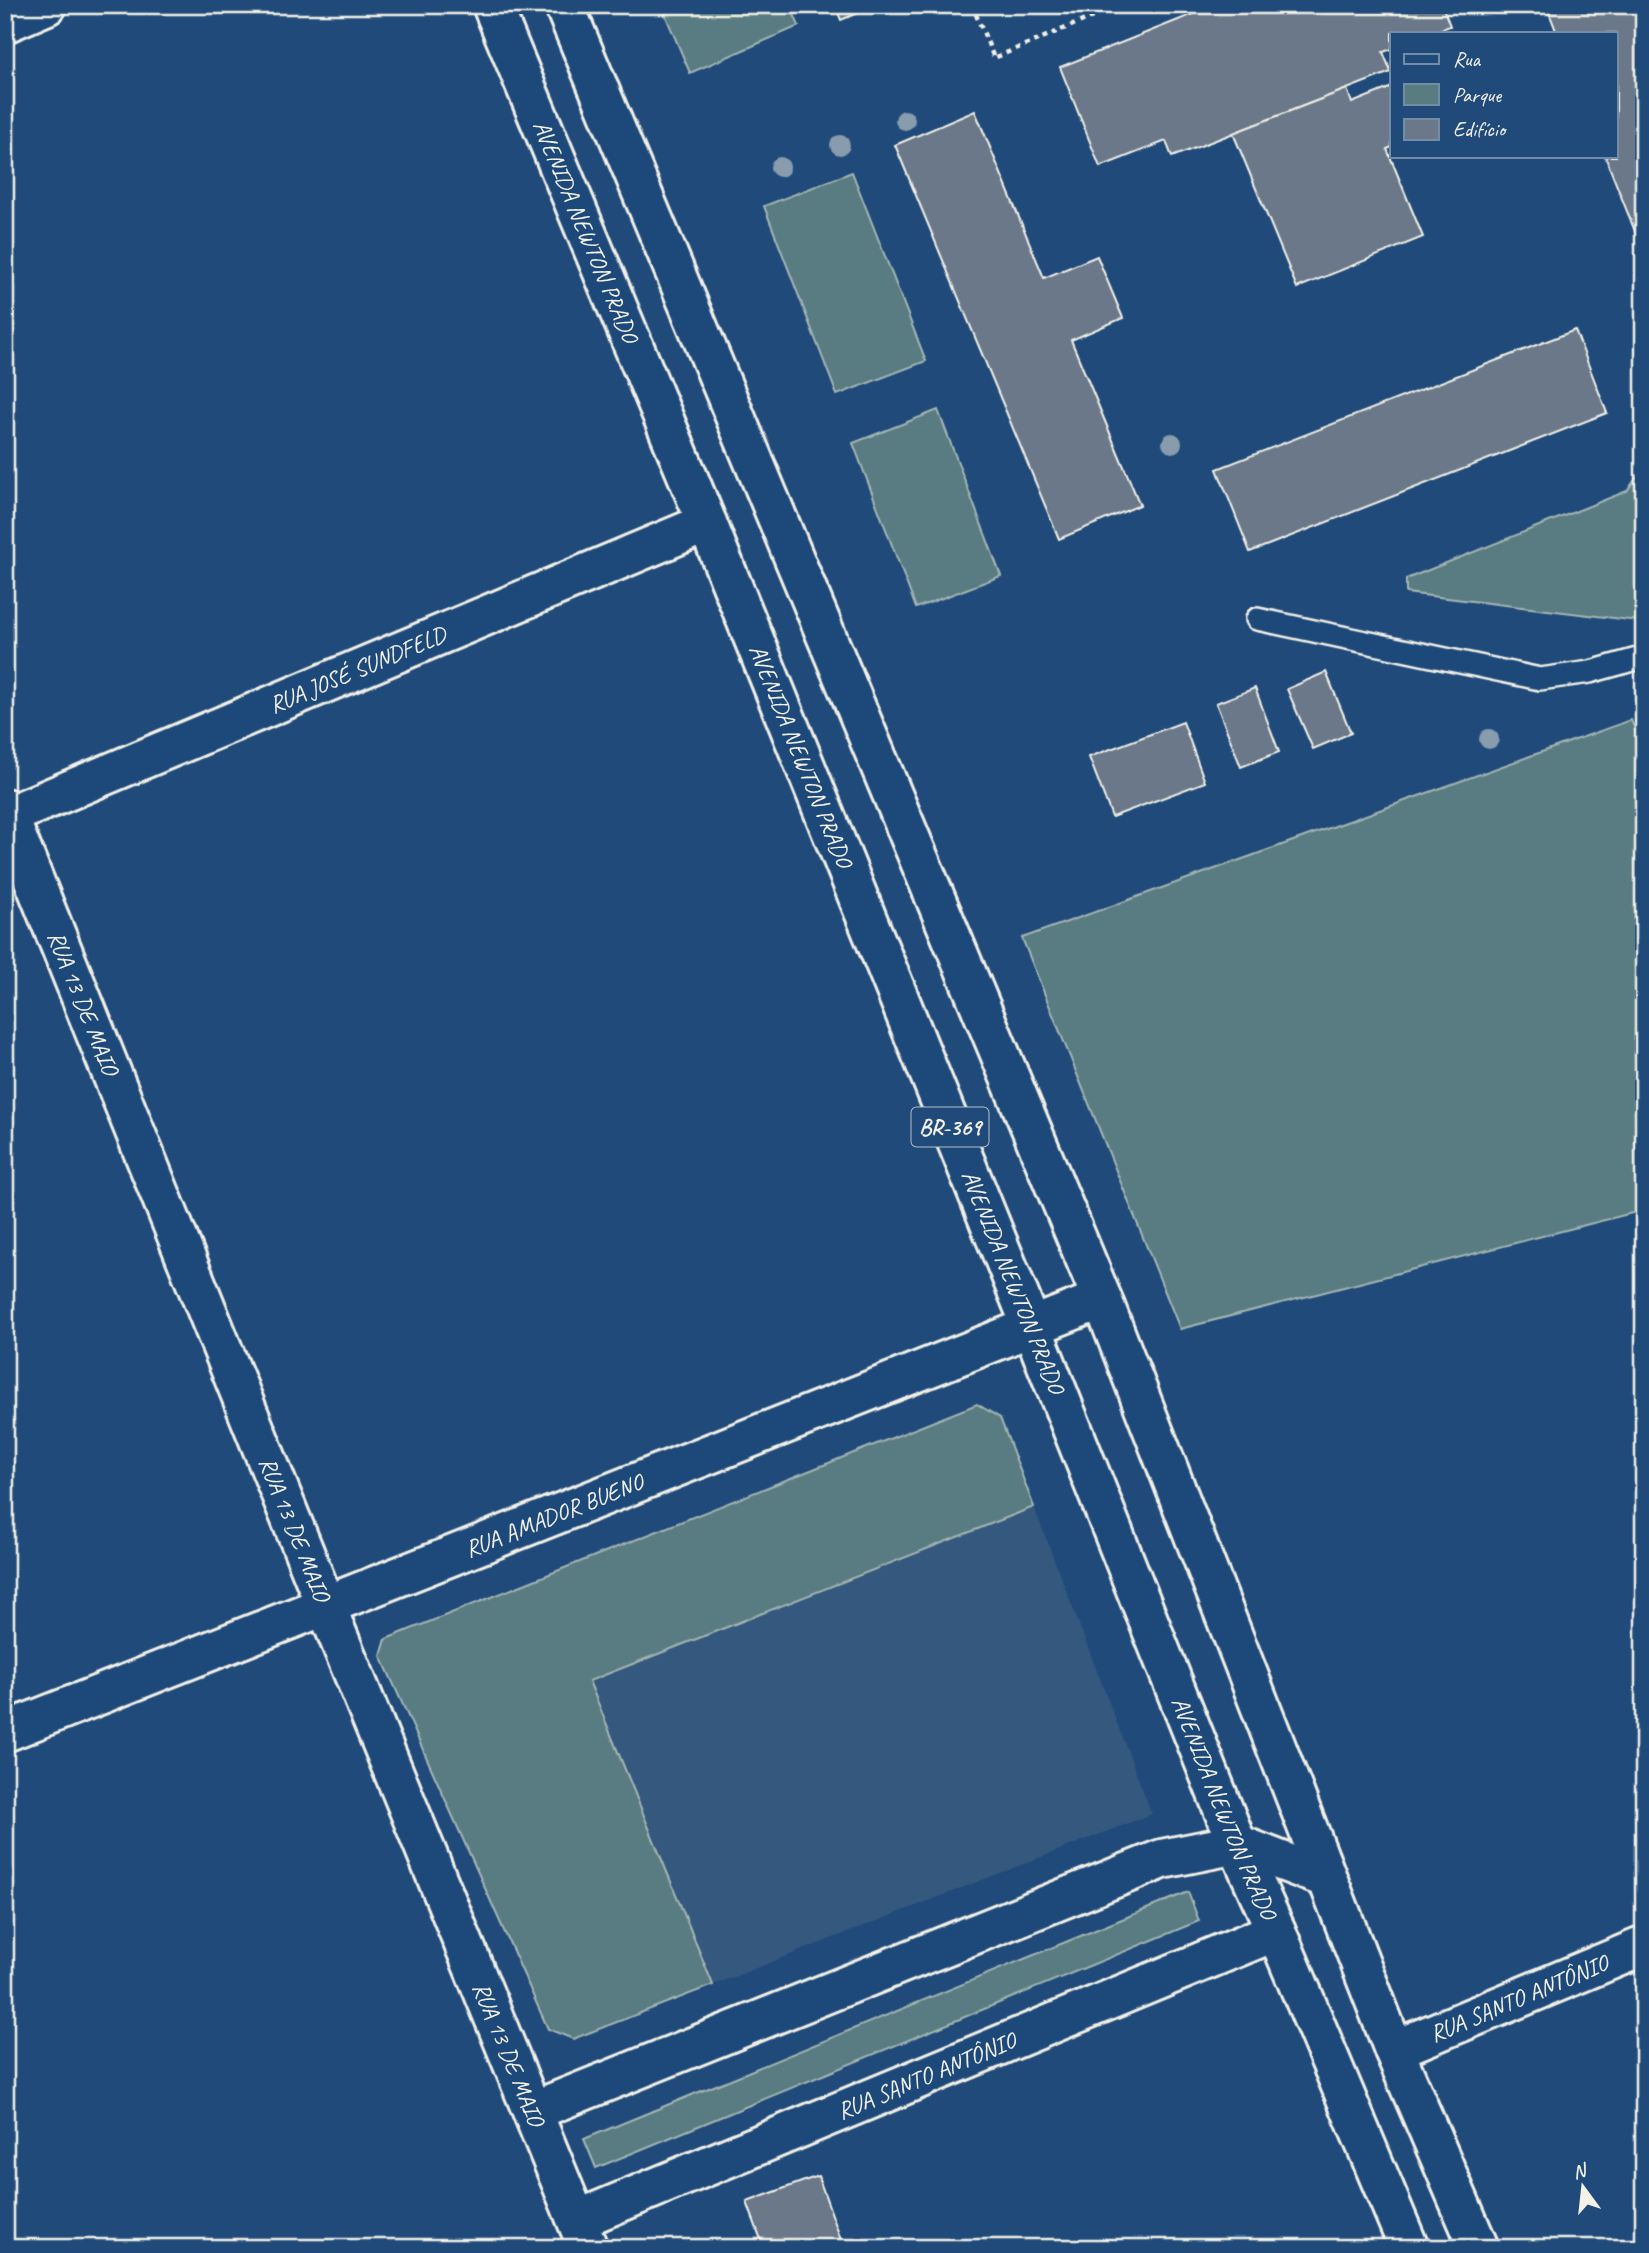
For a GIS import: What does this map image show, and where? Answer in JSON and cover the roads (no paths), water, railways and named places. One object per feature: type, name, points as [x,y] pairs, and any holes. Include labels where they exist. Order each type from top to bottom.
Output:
[{"type":"street","points":[[5,23],[47,5]]},
{"type":"street","name":"AVENIDA NEWTON PRADO","points":[[492,5],[707,523],[1237,1844],[1409,2248]]},
{"type":"street","name":"BR-369","points":[[564,5],[1102,1299],[1394,2050],[1479,2248]]},
{"type":"street","name":"RUA JOSÉ SUNDFELD","points":[[6,813],[707,523]]},
{"type":"street","name":"RUA 13 DE MAIO","points":[[6,813],[582,2234]]},
{"type":"street","name":"RUA AMADOR BUENO","points":[[5,1732],[1102,1299]]},
{"type":"street","points":[[533,2111],[1162,1859],[1237,1844],[1326,1878]]},
{"type":"street","name":"RUA SANTO ANTÔNIO","points":[[582,2234],[1276,1931]]},
{"type":"street","name":"RUA SANTO ANTÔNIO","points":[[1394,2050],[1644,1946]]},
{"type":"lane","points":[[1257,619],[1540,679],[1590,672],[1644,657]]}]
